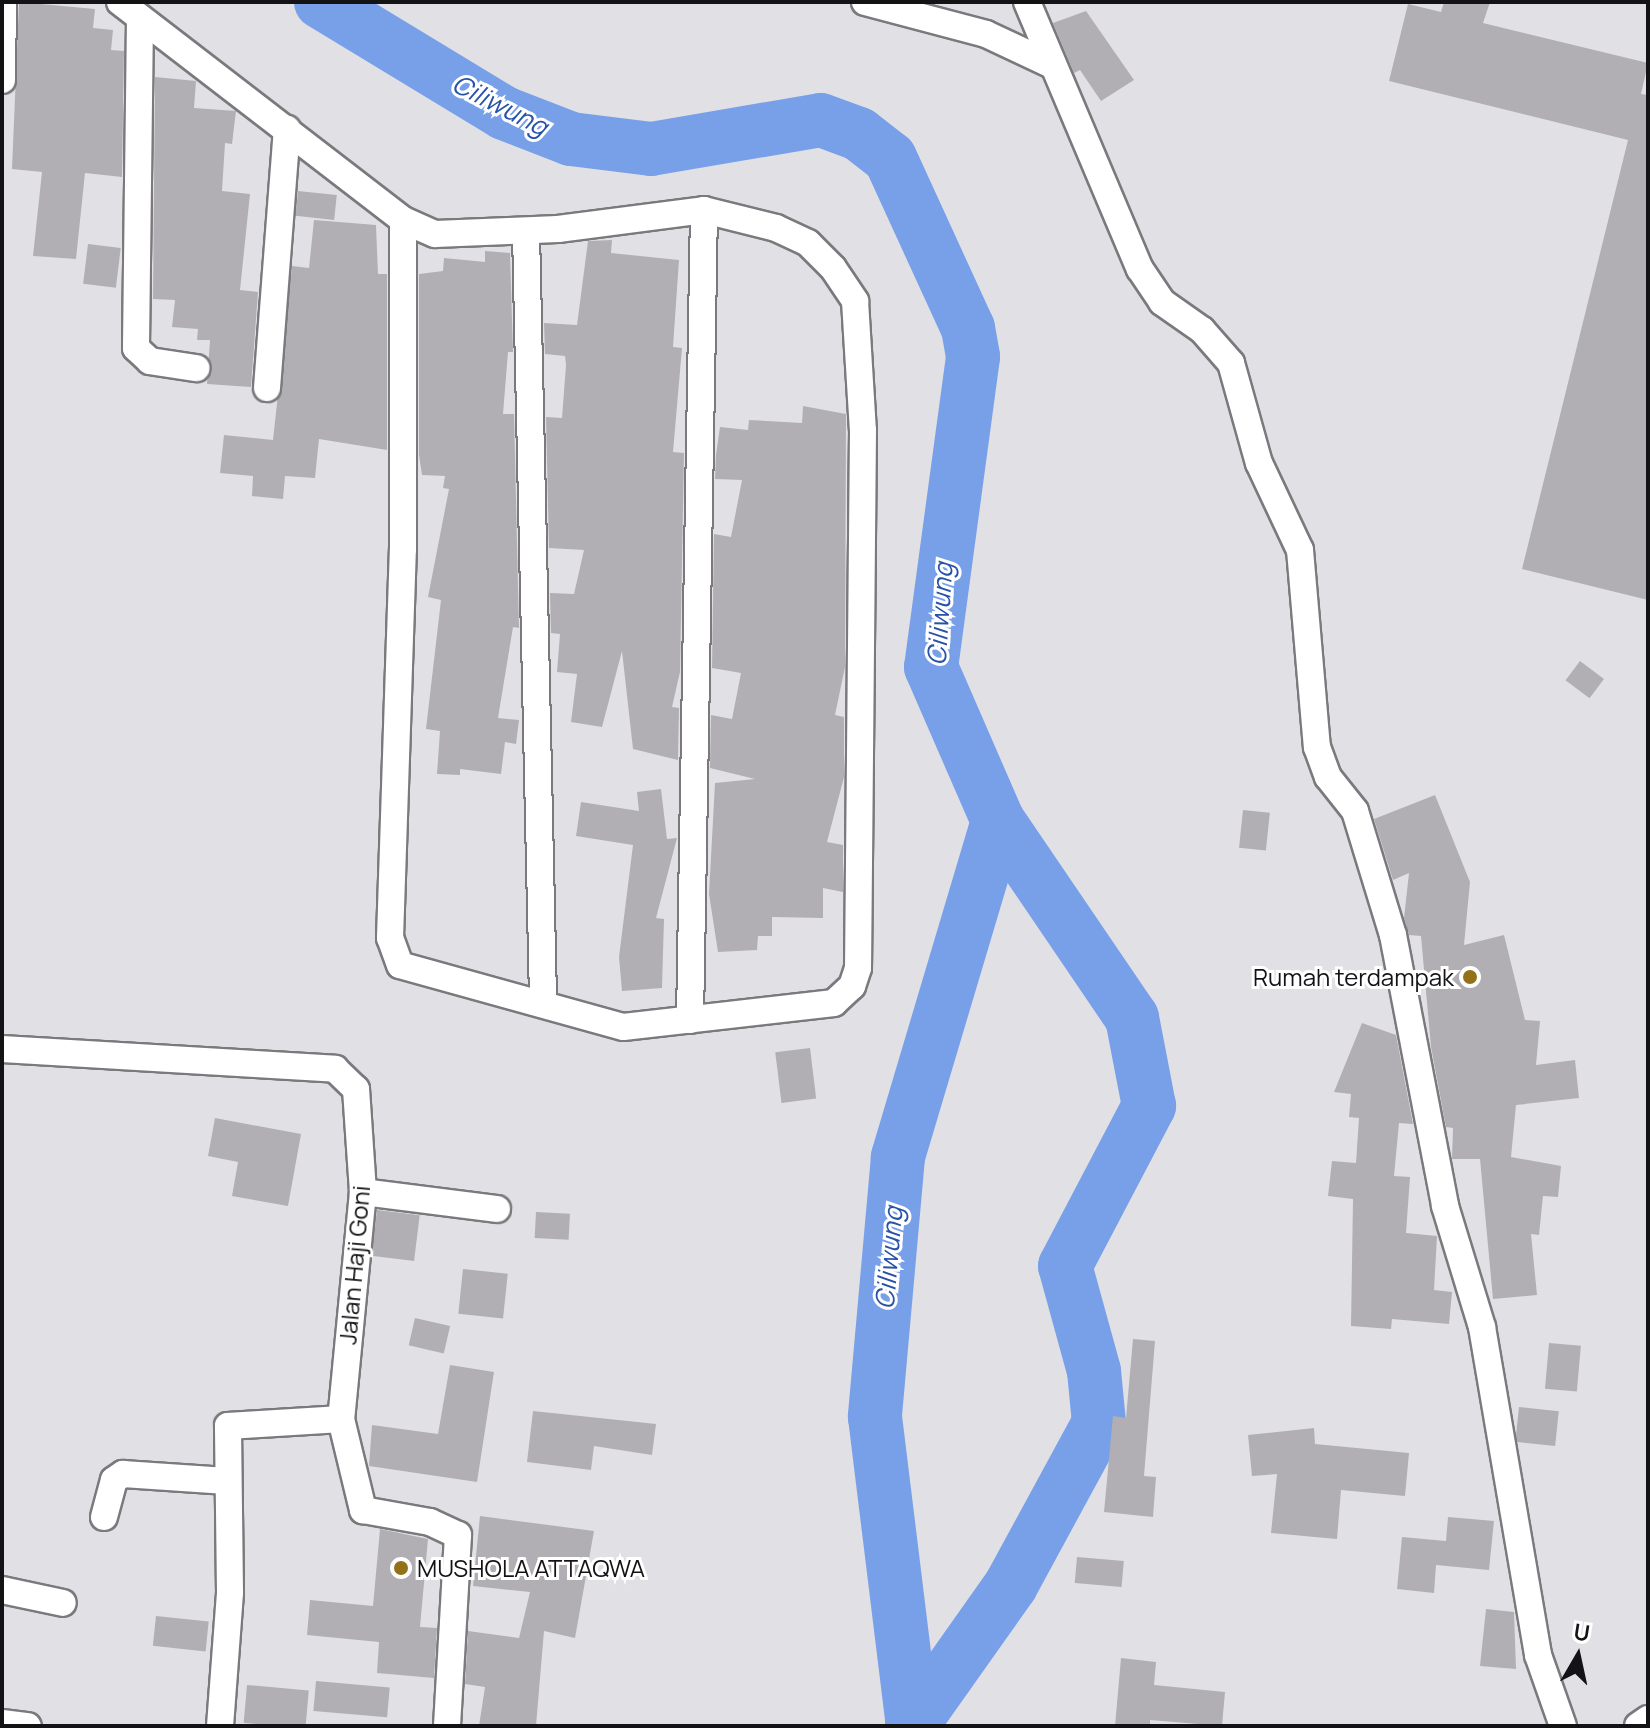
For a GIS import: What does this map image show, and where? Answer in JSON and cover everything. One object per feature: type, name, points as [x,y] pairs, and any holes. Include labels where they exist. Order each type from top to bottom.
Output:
[{"type":"street","points":[[2,80],[3,2]]},
{"type":"street","points":[[1027,2],[1050,64],[1150,287],[1231,363],[1259,463],[1300,550],[1317,747],[1328,777],[1355,811],[1393,935],[1443,1195],[1482,1327],[1538,1655],[1563,1726]]},
{"type":"street","points":[[875,4],[986,34],[1050,64]]},
{"type":"street","points":[[130,10],[403,220],[435,234],[526,232],[704,210],[776,228],[808,243],[855,301],[863,430],[858,968],[834,1003],[623,1027],[543,1000],[418,974],[400,965],[390,938],[403,549],[403,220]]},
{"type":"street","points":[[130,10],[136,348],[150,361],[196,368]]},
{"type":"street","points":[[267,388],[287,129]]},
{"type":"street","points":[[690,1020],[704,210]]},
{"type":"street","points":[[526,232],[543,1000]]},
{"type":"street","name":"Jalan Haji Goni","points":[[2,1049],[335,1069],[356,1089],[363,1192],[341,1419],[363,1510],[430,1522],[458,1535],[447,1726]]},
{"type":"street","points":[[363,1192],[497,1209]]},
{"type":"street","points":[[220,1726],[230,1592],[228,1426],[341,1419]]},
{"type":"street","points":[[104,1517],[114,1480],[123,1474],[227,1481]]},
{"type":"street","points":[[2,1590],[63,1603]]},
{"type":"street","points":[[1638,1726],[1648,1719]]},
{"type":"street","points":[[2,1723],[28,1726]]},
{"type":"building","points":[[19,2],[95,9],[93,28],[113,30],[111,50],[124,51],[122,177],[85,173],[76,259],[33,256],[42,172],[12,169]]},
{"type":"building","points":[[1444,2],[1490,2],[1483,23],[1648,63],[1641,94],[1648,95],[1648,600],[1522,569],[1628,140],[1389,81],[1408,4],[1441,12]]},
{"type":"building","points":[[1086,11],[1134,80],[1101,101],[1080,70],[1074,73],[1053,23]]},
{"type":"building","points":[[155,77],[196,81],[194,108],[236,111],[232,144],[225,143],[222,191],[250,194],[240,290],[258,292],[251,387],[207,384],[210,340],[197,340],[198,329],[172,327],[175,300],[153,299]]},
{"type":"building","points":[[298,191],[337,195],[334,220],[295,216]]},
{"type":"building","points":[[314,220],[376,225],[378,274],[387,274],[387,450],[319,439],[315,478],[285,476],[283,499],[252,496],[253,476],[220,473],[224,435],[273,440],[292,266],[309,268]]},
{"type":"building","points":[[612,240],[611,253],[679,260],[673,347],[682,348],[673,452],[684,453],[680,672],[672,707],[679,708],[678,760],[633,749],[622,651],[602,727],[571,722],[577,674],[557,672],[560,634],[551,633],[550,593],[574,594],[584,550],[549,548],[546,417],[562,418],[566,365],[565,356],[545,354],[544,323],[577,325],[588,241]]},
{"type":"building","points":[[88,244],[121,248],[116,288],[83,284]]},
{"type":"building","points":[[485,251],[510,253],[513,352],[508,352],[503,414],[514,414],[519,628],[513,627],[498,718],[519,720],[516,744],[505,742],[501,774],[460,769],[460,775],[437,774],[440,731],[426,729],[441,600],[428,597],[449,489],[443,488],[445,476],[422,475],[419,455],[419,274],[443,271],[444,258],[485,262]]},
{"type":"building","points":[[803,406],[846,414],[845,667],[835,715],[844,717],[844,777],[827,842],[843,845],[843,892],[823,888],[823,918],[772,917],[772,936],[758,936],[757,950],[718,952],[709,894],[715,783],[755,779],[710,768],[711,715],[732,719],[741,673],[712,668],[714,534],[731,537],[742,480],[715,479],[720,427],[748,430],[749,420],[802,423]]},
{"type":"building","points":[[1580,661],[1604,679],[1590,698],[1566,680]]},
{"type":"building","points":[[661,789],[667,839],[677,838],[656,918],[664,919],[662,988],[622,991],[619,957],[633,845],[576,836],[581,802],[639,811],[637,792]]},
{"type":"building","points":[[1435,795],[1470,882],[1464,945],[1504,935],[1525,1020],[1540,1021],[1536,1065],[1575,1060],[1579,1098],[1516,1105],[1511,1157],[1561,1166],[1558,1197],[1543,1196],[1539,1235],[1531,1234],[1537,1295],[1493,1299],[1480,1159],[1452,1159],[1453,1128],[1446,1127],[1431,1047],[1421,936],[1409,935],[1404,918],[1409,873],[1393,880],[1374,819]]},
{"type":"building","points":[[1243,810],[1270,813],[1266,851],[1239,848]]},
{"type":"building","points":[[1362,1023],[1396,1035],[1413,1124],[1399,1123],[1394,1176],[1410,1177],[1406,1233],[1437,1236],[1434,1290],[1452,1292],[1449,1324],[1392,1319],[1391,1329],[1351,1326],[1353,1199],[1328,1196],[1332,1161],[1356,1163],[1359,1118],[1349,1117],[1351,1094],[1334,1092]]},
{"type":"building","points":[[810,1048],[816,1099],[781,1103],[775,1052]]},
{"type":"building","points":[[215,1118],[301,1134],[288,1206],[232,1196],[238,1162],[208,1156]]},
{"type":"building","points":[[377,1210],[420,1215],[414,1261],[371,1256]]},
{"type":"building","points":[[536,1212],[570,1214],[569,1240],[535,1238]]},
{"type":"building","points":[[463,1269],[508,1274],[503,1318],[458,1314]]},
{"type":"building","points":[[415,1318],[450,1326],[444,1353],[409,1345]]},
{"type":"building","points":[[1133,1339],[1155,1341],[1144,1476],[1156,1477],[1153,1517],[1104,1512],[1113,1416],[1126,1418]]},
{"type":"building","points":[[1549,1343],[1581,1346],[1577,1392],[1545,1389]]},
{"type":"building","points":[[450,1365],[494,1372],[477,1482],[369,1466],[372,1425],[438,1434]]},
{"type":"building","points":[[1519,1407],[1559,1411],[1555,1446],[1515,1442]]},
{"type":"building","points":[[533,1411],[656,1424],[652,1455],[594,1446],[591,1470],[527,1462]]},
{"type":"building","points":[[1314,1428],[1315,1444],[1409,1453],[1405,1496],[1341,1490],[1337,1539],[1271,1533],[1277,1474],[1252,1476],[1248,1435]]},
{"type":"building","points":[[480,1516],[594,1531],[575,1638],[544,1631],[536,1726],[479,1726],[485,1687],[465,1684],[468,1631],[519,1638],[530,1592],[473,1586]]},
{"type":"building","points":[[1448,1517],[1494,1521],[1489,1570],[1436,1565],[1434,1593],[1397,1589],[1402,1537],[1446,1541]]},
{"type":"building","points":[[380,1529],[428,1539],[420,1627],[437,1628],[434,1678],[377,1673],[379,1642],[307,1635],[310,1600],[373,1606]]},
{"type":"building","points":[[1077,1557],[1124,1561],[1122,1587],[1075,1583]]},
{"type":"building","points":[[1486,1609],[1514,1612],[1516,1669],[1480,1666]]},
{"type":"building","points":[[156,1616],[209,1622],[206,1651],[153,1646]]},
{"type":"building","points":[[1121,1658],[1156,1662],[1154,1685],[1225,1692],[1222,1726],[1150,1720],[1150,1726],[1115,1726]]},
{"type":"building","points":[[316,1681],[390,1687],[387,1717],[313,1711]]},
{"type":"building","points":[[247,1685],[309,1690],[306,1726],[244,1723]]},
{"type":"waterway","name":"Ciliwung","points":[[321,2],[504,113],[571,139],[651,149],[821,120],[859,134],[890,158],[968,328],[973,357],[931,667],[998,821],[898,1157],[875,1417],[913,1726]]},
{"type":"waterway","points":[[912,1725],[1011,1585],[1099,1423],[1094,1371],[1065,1266],[1149,1106],[1132,1018],[998,821]]},
{"type":"place","name":"Rumah terdampak","points":[[1470,977]]},
{"type":"place","name":"MUSHOLA ATTAQWA","points":[[401,1568]]}]
